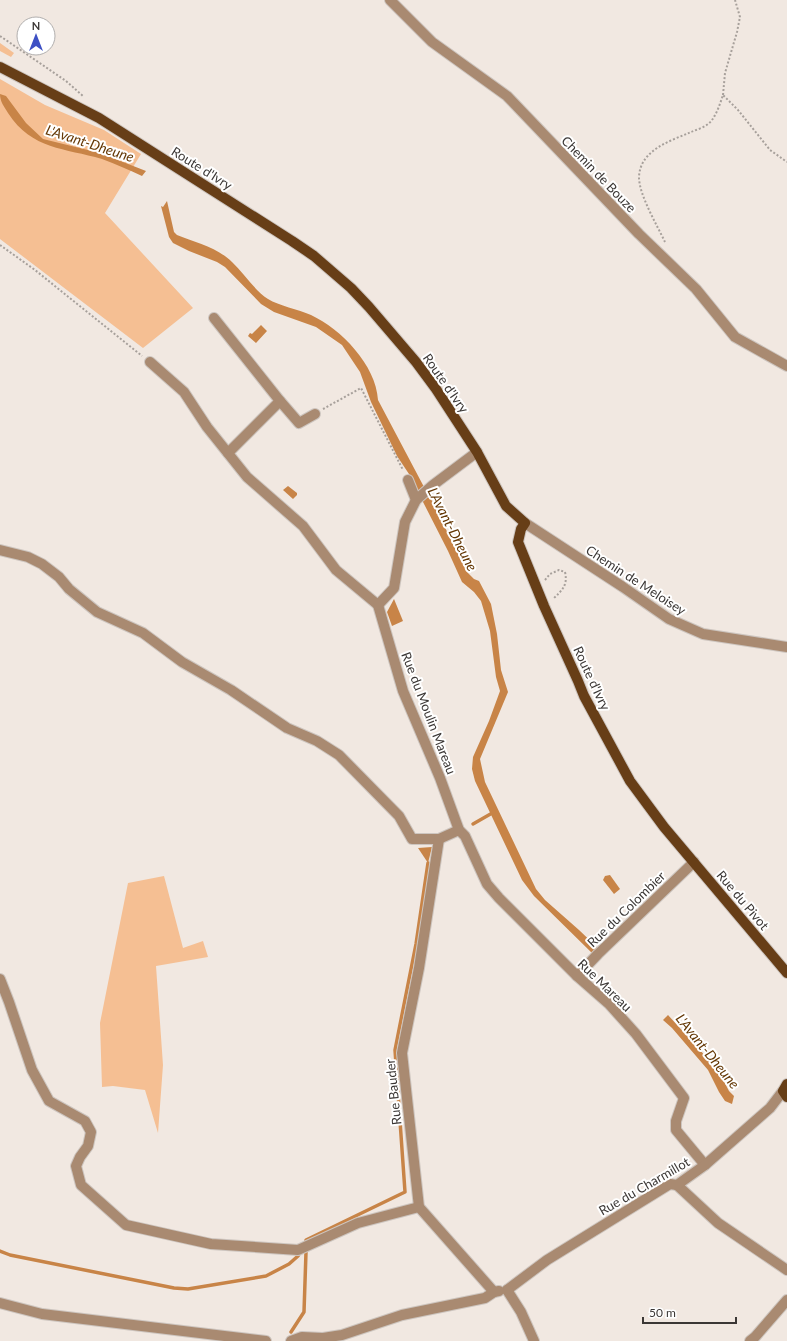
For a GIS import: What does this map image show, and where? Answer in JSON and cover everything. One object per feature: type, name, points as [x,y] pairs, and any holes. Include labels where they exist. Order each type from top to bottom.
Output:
[{"type":"main road","name":"Route d'Ivry","points":[[0,68],[99,118],[292,241],[314,256],[351,288],[369,306],[436,389],[477,452],[506,506],[525,523],[521,529],[518,542],[544,606],[584,696],[630,781],[664,827],[694,862]]},
{"type":"main road","name":"Rue du Pivot","points":[[694,862],[787,973]]},
{"type":"street","name":"Chemin de Bouze","points":[[390,0],[432,42],[507,96],[639,234],[696,289],[735,337],[787,366]]},
{"type":"street","points":[[214,318],[299,423],[315,414]]},
{"type":"street","points":[[150,362],[184,392],[207,427],[247,477],[303,526],[336,570],[378,605],[394,588],[405,522],[421,496],[477,452]]},
{"type":"street","points":[[228,453],[280,401]]},
{"type":"street","points":[[408,480],[421,496]]},
{"type":"street","name":"Chemin de Meloisey","points":[[525,523],[623,587],[669,620],[703,634],[787,647]]},
{"type":"street","points":[[0,550],[28,557],[42,564],[59,577],[69,589],[97,612],[143,633],[182,662],[231,690],[287,728],[317,741],[338,755],[399,816],[412,839],[439,839],[459,830]]},
{"type":"street","name":"Rue du Moulin Mareau","points":[[378,605],[403,691],[440,778],[459,830]]},
{"type":"street","name":"Rue Mareau","points":[[459,830],[465,836],[487,884],[499,898],[577,976],[609,1004],[636,1034],[679,1090],[684,1098],[676,1121],[676,1130],[705,1165]]},
{"type":"street","name":"Rue Bauder","points":[[419,1206],[402,1053],[419,968],[439,839]]},
{"type":"street","name":"Rue du Colombier","points":[[577,976],[694,862]]},
{"type":"street","points":[[0,978],[10,1002],[32,1070],[49,1100],[85,1121],[91,1132],[88,1146],[76,1166],[81,1185],[126,1225],[211,1244],[298,1250],[358,1223],[419,1206],[494,1292]]},
{"type":"street","name":"Rue du Charmillot","points":[[507,1290],[547,1260],[670,1184],[677,1185],[705,1165],[770,1108],[786,1091]]},
{"type":"street","points":[[677,1185],[718,1223],[787,1270]]},
{"type":"street","points":[[291,1341],[302,1337],[323,1338],[342,1336],[402,1315],[486,1298],[494,1292],[507,1290],[521,1312],[534,1341]]},
{"type":"street","points":[[750,1341],[787,1300]]},
{"type":"street","points":[[0,1303],[42,1314],[266,1341]]},
{"type":"path","points":[[666,245],[643,195],[639,178],[642,164],[649,154],[664,143],[704,127],[712,121],[723,95],[725,74],[740,17],[735,0]]},
{"type":"path","points":[[0,36],[66,81],[83,96]]},
{"type":"path","points":[[723,95],[738,110],[770,150],[787,162]]},
{"type":"path","points":[[0,245],[35,270],[150,362]]},
{"type":"path","points":[[315,414],[361,388],[408,480]]},
{"type":"path","points":[[537,589],[550,574],[558,570],[565,572],[567,580],[563,589],[544,606]]},
{"type":"shaded area","points":[[0,43],[14,53],[11,57],[0,51]]},
{"type":"shaded area","points":[[0,79],[45,105],[104,130],[141,154],[105,213],[193,308],[143,348],[0,239]]},
{"type":"shaded area","points":[[0,94],[6,96],[26,123],[43,139],[100,153],[146,171],[142,176],[102,159],[50,146],[39,141],[17,125],[2,104]]},
{"type":"shaded area","points":[[167,201],[174,232],[177,235],[220,253],[232,262],[258,291],[268,299],[311,315],[322,321],[334,329],[355,350],[364,361],[371,374],[376,387],[378,400],[424,487],[417,492],[409,474],[397,456],[371,402],[360,372],[342,345],[316,327],[274,312],[261,304],[225,267],[173,243],[169,237],[161,206],[163,207]]},
{"type":"shaded area","points":[[261,325],[267,331],[256,343],[248,336]]},
{"type":"shaded area","points":[[288,486],[297,493],[293,499],[283,490]]},
{"type":"shaded area","points":[[428,493],[467,572],[474,579],[479,581],[491,604],[497,634],[501,670],[508,692],[480,759],[485,782],[536,889],[545,900],[600,950],[594,955],[534,896],[522,880],[475,781],[472,769],[473,757],[500,691],[496,677],[490,631],[481,601],[474,592],[462,582],[422,500]]},
{"type":"shaded area","points":[[394,599],[403,621],[392,626],[387,612]]},
{"type":"shaded area","points":[[432,847],[428,863],[418,848]]},
{"type":"shaded area","points":[[610,875],[620,889],[614,894],[603,880],[605,876]]},
{"type":"shaded area","points":[[164,876],[183,948],[203,941],[208,957],[156,966],[163,1065],[158,1133],[145,1090],[113,1086],[102,1087],[100,1023],[128,883]]},
{"type":"shaded area","points":[[668,1015],[718,1070],[729,1091],[734,1096],[732,1104],[725,1101],[708,1070],[672,1028],[663,1020]]},
{"type":"waterway","points":[[473,824],[494,812]]},
{"type":"waterway","points":[[306,1244],[306,1240],[405,1192],[395,1050],[416,944],[428,863]]},
{"type":"waterway","points":[[0,1251],[10,1255],[174,1288],[188,1289],[266,1276],[289,1264],[298,1256],[300,1251]]},
{"type":"waterway","points":[[291,1332],[304,1312],[306,1252]]},
{"type":"water label","name":"L'Avant-Dheune","points":[[90,143]]},
{"type":"water label","name":"L'Avant-Dheune","points":[[453,529]]},
{"type":"water label","name":"L'Avant-Dheune","points":[[708,1051]]}]
